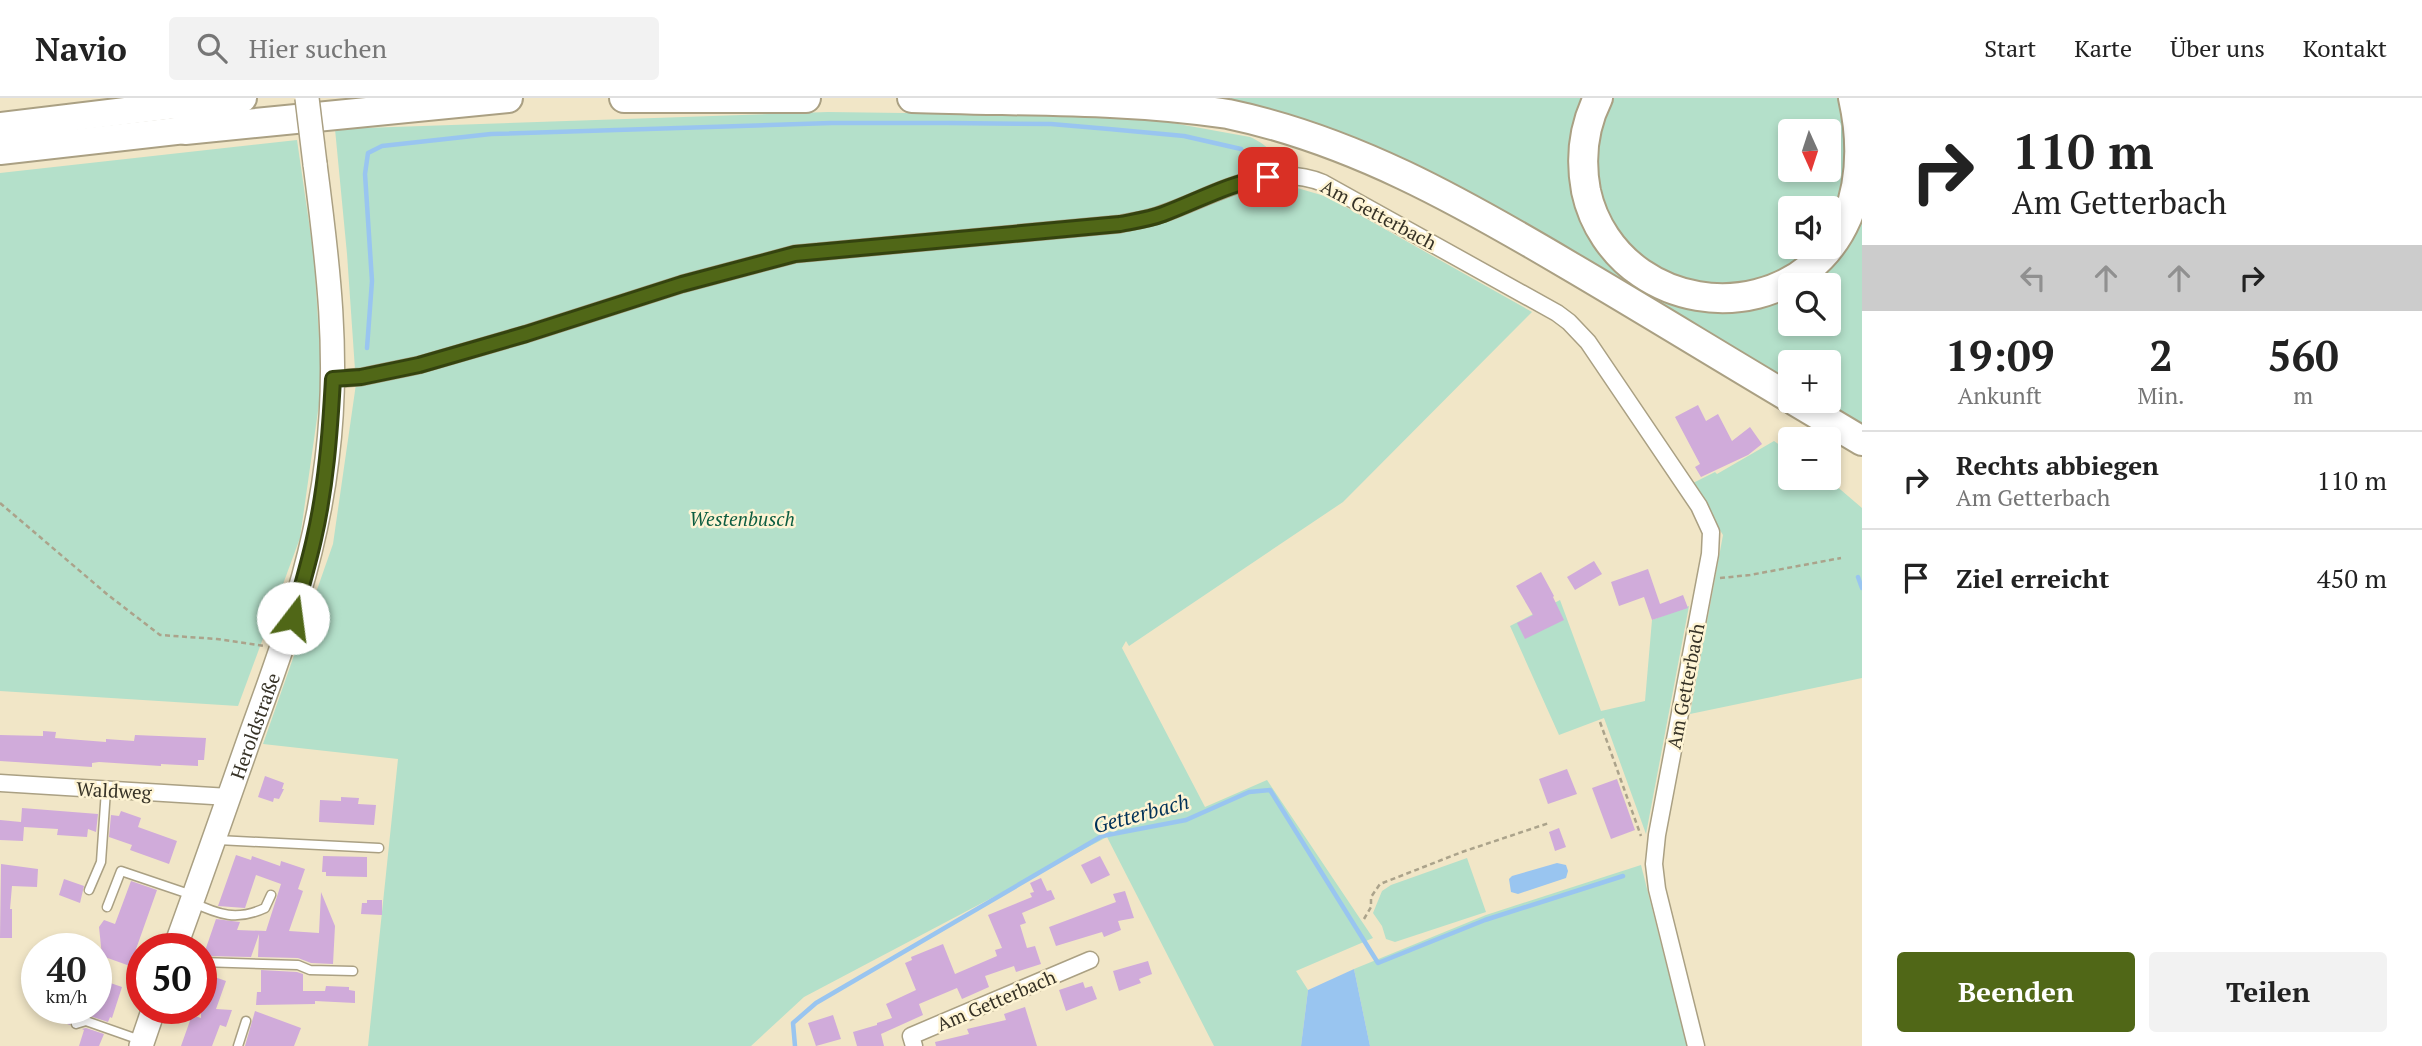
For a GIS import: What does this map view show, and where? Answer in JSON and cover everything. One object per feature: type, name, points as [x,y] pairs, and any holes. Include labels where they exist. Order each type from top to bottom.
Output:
[{"type":"highway","points":[[0,151],[180,117],[243,98]]},
{"type":"highway","points":[[0,126],[508,98]]},
{"type":"highway","points":[[624,98],[806,98]]},
{"type":"highway","points":[[912,98],[1073,99],[1160,104],[1252,120],[1338,145],[1409,176],[1467,206],[1778,391]]},
{"type":"highway","points":[[1598,98],[1584,139],[1583,168],[1592,212],[1606,237],[1626,262],[1657,284],[1694,297],[1725,299],[1758,294],[1791,279],[1820,258],[1841,230],[1851,206],[1858,177],[1860,145],[1853,98]]},
{"type":"highway","points":[[1815,413],[1862,441]]},
{"type":"main road","name":"Heroldstraße","points":[[181,933],[293,618],[314,539],[327,459],[333,379],[331,288],[307,98]]},
{"type":"main road","points":[[142,1043],[149,1024]]},
{"type":"street","name":"Am Getterbach","points":[[333,379],[361,377],[419,365],[682,284],[795,254],[1120,224],[1161,215],[1254,179],[1295,174],[1323,183],[1569,322],[1588,342],[1692,493],[1707,521],[1712,541],[1657,835],[1654,864],[1657,889],[1696,1046]]},
{"type":"street","name":"Waldweg","points":[[0,783],[229,797]]},
{"type":"street","name":"Am Getterbach","points":[[914,1046],[911,1036],[1090,960]]},
{"type":"lane","points":[[89,890],[101,862],[106,789]]},
{"type":"lane","points":[[214,840],[379,848]]},
{"type":"lane","points":[[107,906],[121,871],[193,899],[216,914],[249,916],[265,908],[271,895]]},
{"type":"lane","points":[[217,962],[298,965],[310,970],[353,971]]},
{"type":"lane","points":[[238,1046],[246,1021]]},
{"type":"lane","points":[[94,1024],[142,1043]]},
{"type":"path","points":[[0,503],[108,595],[160,635],[218,639],[282,648]]},
{"type":"path","points":[[1706,579],[1750,575],[1841,558]]},
{"type":"path","points":[[1600,722],[1642,840]]},
{"type":"path","points":[[1364,919],[1380,884],[1462,852],[1533,831],[1549,823]]},
{"type":"green space","points":[[1165,98],[1584,98],[1586,229],[1599,254],[1629,280],[1662,300],[1675,304],[1701,310],[1778,297],[1778,336],[1841,336],[1841,273],[1820,273],[1835,259],[1841,259],[1841,253],[1862,217],[1862,434],[1826,413],[1841,413],[1841,350],[1778,350],[1778,384],[1471,201]]},
{"type":"green space","points":[[1614,98],[1839,98],[1846,153],[1846,175],[1841,196],[1778,196],[1778,259],[1799,259],[1781,271],[1759,280],[1719,285],[1682,279],[1650,263],[1624,238],[1606,208],[1598,173],[1600,136]]},
{"type":"green space","name":"Westenbusch","points":[[828,112],[1060,115],[1156,120],[1250,137],[1270,151],[1287,185],[1328,197],[1532,312],[1343,502],[1129,646],[1126,641],[1122,648],[1205,807],[1267,780],[1373,938],[1296,971],[1308,990],[1301,1046],[1214,1046],[1107,837],[804,997],[751,1046],[368,1046],[398,759],[263,744],[333,544],[356,384],[335,129]]},
{"type":"green space","points":[[297,140],[314,257],[322,383],[300,538],[238,706],[0,691],[0,173]]},
{"type":"green space","points":[[1774,441],[1778,444],[1778,490],[1841,490],[1862,508],[1862,678],[1690,714],[1723,535],[1691,484],[1715,472],[1717,474]]},
{"type":"green space","points":[[1560,600],[1601,711],[1645,701],[1652,620],[1689,606],[1646,834],[1604,718],[1559,735],[1510,626]]},
{"type":"green space","points":[[1467,858],[1486,912],[1395,942],[1386,939],[1382,926],[1373,913],[1382,891],[1391,885]]},
{"type":"green space","points":[[1641,865],[1687,1046],[1370,1046],[1354,969],[1486,915]]},
{"type":"water","points":[[1557,863],[1566,865],[1566,878],[1518,894],[1511,892],[1509,879],[1512,876]]},
{"type":"water","points":[[1354,969],[1370,1046],[1301,1046],[1308,990]]},
{"type":"building","points":[[1698,405],[1706,421],[1718,414],[1732,441],[1750,427],[1762,444],[1748,455],[1701,477],[1695,467],[1700,464],[1675,417]]},
{"type":"building","points":[[1594,561],[1602,574],[1575,590],[1567,577]]},
{"type":"building","points":[[1648,569],[1660,604],[1683,595],[1688,608],[1652,620],[1644,597],[1619,606],[1611,582]]},
{"type":"building","points":[[1541,572],[1564,620],[1525,639],[1517,623],[1533,615],[1516,586]]},
{"type":"building","points":[[43,731],[56,732],[55,738],[106,742],[106,739],[134,741],[135,735],[206,738],[204,760],[198,760],[198,766],[99,762],[92,763],[92,767],[0,761],[0,735],[43,736]]},
{"type":"building","points":[[1567,769],[1577,794],[1548,804],[1539,779]]},
{"type":"building","points":[[265,776],[284,783],[279,799],[274,798],[273,802],[258,797]]},
{"type":"building","points":[[1617,779],[1635,830],[1611,839],[1592,788]]},
{"type":"building","points":[[341,797],[359,798],[358,804],[376,805],[374,825],[319,822],[320,800],[341,801]]},
{"type":"building","points":[[22,808],[98,814],[96,832],[88,829],[87,837],[57,835],[58,829],[24,827],[23,841],[0,840],[0,820],[21,822]]},
{"type":"building","points":[[121,811],[141,818],[138,827],[177,841],[169,864],[130,850],[132,845],[109,837],[111,815],[119,816]]},
{"type":"building","points":[[1559,828],[1566,847],[1555,851],[1549,832]]},
{"type":"building","points":[[236,855],[251,860],[252,856],[280,866],[281,861],[305,869],[298,889],[303,891],[289,931],[319,933],[321,892],[335,926],[333,964],[311,963],[298,958],[258,957],[259,934],[251,957],[217,956],[217,933],[211,933],[216,919],[240,922],[237,930],[266,931],[281,884],[256,875],[245,908],[218,906]]},
{"type":"building","points":[[323,856],[367,857],[367,877],[326,876],[326,872],[322,872]]},
{"type":"building","points":[[1100,856],[1110,875],[1091,884],[1081,865]]},
{"type":"building","points":[[1,864],[38,869],[37,887],[12,886],[12,938],[0,938]]},
{"type":"building","points":[[1041,878],[1047,891],[1051,890],[1055,899],[1022,913],[1026,923],[1020,925],[1027,948],[1035,946],[1041,964],[1016,972],[1014,966],[985,976],[989,987],[962,999],[957,988],[919,1004],[923,1015],[881,1034],[884,1046],[857,1046],[853,1032],[892,1018],[886,1004],[916,990],[905,963],[912,960],[911,957],[943,944],[955,974],[997,956],[995,950],[1002,948],[988,915],[1032,897],[1030,893],[1034,892],[1030,883]]},
{"type":"building","points":[[64,879],[84,886],[80,903],[59,895]]},
{"type":"building","points":[[131,881],[157,890],[142,933],[126,933],[126,965],[112,960],[112,933],[100,933],[99,927],[104,920],[115,924]]},
{"type":"building","points":[[1125,891],[1134,918],[1118,921],[1121,930],[1104,937],[1102,932],[1056,946],[1049,927],[1116,902],[1113,894]]},
{"type":"building","points":[[367,900],[382,900],[382,915],[361,914],[362,903],[367,903]]},
{"type":"building","points":[[1148,961],[1152,974],[1139,979],[1141,983],[1119,991],[1113,971]]},
{"type":"building","points":[[261,970],[303,974],[303,991],[325,991],[326,986],[349,987],[349,990],[355,991],[355,1003],[315,1001],[315,1004],[256,1005],[257,992],[261,992]]},
{"type":"building","points":[[217,978],[226,981],[217,1006]]},
{"type":"building","points":[[1083,982],[1085,988],[1092,986],[1097,999],[1066,1011],[1059,990]]},
{"type":"building","points":[[112,984],[122,987],[112,1018]]},
{"type":"building","points":[[1025,1007],[1037,1046],[936,1046],[935,1042],[969,1034],[967,1029],[1006,1020],[1004,1014]]},
{"type":"building","points":[[217,1009],[232,1010],[226,1027],[220,1025],[212,1046],[181,1046],[189,1024],[217,1024]]},
{"type":"building","points":[[255,1011],[301,1028],[294,1046],[245,1046]]},
{"type":"building","points":[[833,1015],[841,1039],[816,1046],[808,1023]]},
{"type":"building","points":[[82,1029],[104,1034],[99,1046],[79,1046],[84,1030]]},
{"type":"waterway","points":[[367,348],[372,281],[365,174],[368,153],[382,146],[491,134],[831,123],[948,123],[1051,124],[1109,129],[1184,136],[1241,149]]},
{"type":"waterway","points":[[1858,577],[1862,588]]},
{"type":"waterway","name":"Getterbach","points":[[795,1046],[793,1023],[816,1003],[1102,836],[1186,820],[1249,792],[1270,790],[1378,963],[1485,920],[1623,876]]},
{"type":"route","points":[[293,618],[314,539],[327,459],[333,379],[361,377],[419,365],[682,284],[795,254],[1120,224],[1161,215],[1227,188],[1268,177]]}]
